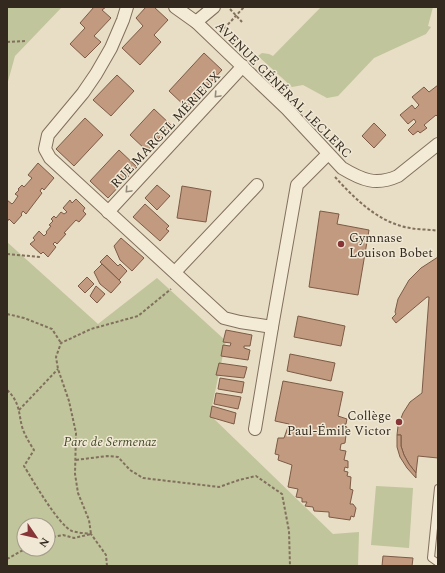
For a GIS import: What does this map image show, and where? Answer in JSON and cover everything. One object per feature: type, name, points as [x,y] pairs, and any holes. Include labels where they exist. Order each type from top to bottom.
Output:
[{"type":"street","points":[[127,7],[111,48],[96,74],[83,93],[48,135],[45,149],[50,158],[224,318],[272,327]]},
{"type":"street","name":"AVENUE GÉNÉRAL LECLERC","points":[[175,7],[196,22],[243,66],[287,109],[342,168],[352,174],[363,179],[384,182],[398,176],[438,144]]},
{"type":"street","points":[[196,22],[214,7]]},
{"type":"street","name":"RUE MARCEL MÉRIEUX","points":[[108,212],[243,66]]},
{"type":"street","points":[[255,428],[297,185],[328,154]]},
{"type":"street","points":[[175,272],[257,185]]},
{"type":"lane","points":[[438,488],[431,558],[438,563]]},
{"type":"path","points":[[214,39],[244,7]]},
{"type":"path","points":[[230,9],[242,22]]},
{"type":"path","points":[[7,42],[26,41]]},
{"type":"path","points":[[410,228],[425,228],[438,231]]},
{"type":"path","points":[[7,254],[40,256]]},
{"type":"path","points":[[108,566],[106,555],[91,534],[89,520],[78,493],[75,474],[76,433],[69,401],[58,369],[56,357],[61,343],[91,329],[138,316],[171,289]]},
{"type":"path","points":[[7,314],[24,318],[52,329],[61,343]]},
{"type":"path","points":[[19,410],[58,369]]},
{"type":"path","points":[[7,390],[14,397],[24,430],[34,450],[24,466],[44,499],[71,531],[91,534]]},
{"type":"path","points":[[76,460],[108,456],[118,457],[130,470],[143,478],[219,487],[256,476],[282,494],[289,531],[290,566]]},
{"type":"path","points":[[56,536],[63,535],[74,538],[91,534]]},
{"type":"path","points":[[7,559],[16,554]]},
{"type":"green space","points":[[7,7],[62,7],[15,56],[7,85]]},
{"type":"green space","points":[[321,7],[433,7],[428,26],[431,27],[426,34],[374,58],[338,96],[327,98],[303,85],[292,87],[258,56],[262,53],[273,56]]},
{"type":"green space","name":"Parc de Sermenaz","points":[[7,242],[98,324],[157,278],[226,341],[210,415],[333,534],[359,532],[358,566],[7,566]]},
{"type":"green space","points":[[376,486],[413,488],[409,548],[371,545]]},
{"type":"building","points":[[94,7],[106,7],[102,10],[111,18],[94,36],[101,42],[85,58],[70,44],[85,28],[80,23]]},
{"type":"building","points":[[146,7],[154,7],[168,20],[154,35],[161,42],[140,65],[122,48],[143,26],[136,18]]},
{"type":"building","points":[[204,53],[222,70],[187,108],[169,91]]},
{"type":"building","points":[[117,75],[134,91],[111,116],[93,100]]},
{"type":"building","points":[[438,85],[438,117],[436,115],[424,125],[427,128],[420,133],[418,131],[413,135],[408,130],[416,122],[414,119],[408,124],[400,115],[412,105],[415,109],[419,105],[412,97],[424,87],[429,92]]},
{"type":"building","points":[[154,109],[171,125],[147,151],[130,135]]},
{"type":"building","points":[[85,118],[103,135],[74,166],[56,149]]},
{"type":"building","points":[[374,123],[386,135],[374,148],[362,136]]},
{"type":"building","points":[[119,150],[137,167],[108,198],[90,181]]},
{"type":"building","points":[[38,163],[54,178],[44,190],[42,188],[40,191],[42,193],[26,214],[23,211],[21,214],[22,215],[14,224],[9,219],[7,222],[7,200],[12,204],[14,202],[18,196],[15,194],[19,190],[18,189],[22,185],[24,187],[32,178],[28,175]]},
{"type":"building","points":[[157,185],[170,196],[157,210],[145,198]]},
{"type":"building","points":[[182,186],[211,191],[206,222],[177,218]]},
{"type":"building","points":[[76,199],[85,208],[83,211],[86,214],[79,222],[76,220],[64,233],[66,234],[57,244],[55,242],[53,244],[56,247],[48,257],[43,252],[41,254],[30,244],[35,240],[33,238],[39,231],[44,236],[51,226],[49,225],[53,221],[51,219],[54,216],[56,218],[61,212],[64,214],[67,212],[63,208],[70,200],[72,203]]},
{"type":"building","points":[[145,204],[169,226],[166,229],[169,231],[160,241],[133,217]]},
{"type":"building","name":"Gymnase Louison Bobet","points":[[320,211],[339,214],[337,224],[369,230],[358,295],[309,287]]},
{"type":"building","points":[[121,238],[144,258],[132,271],[120,260],[114,246]]},
{"type":"building","points":[[107,255],[118,266],[120,264],[127,271],[119,280],[100,262]]},
{"type":"building","points":[[438,257],[438,458],[418,456],[416,473],[404,455],[401,446],[401,435],[397,435],[398,426],[403,413],[410,402],[422,393],[429,297],[427,297],[396,323],[392,318],[396,314],[395,312],[398,299],[409,280],[421,268]]},
{"type":"building","points":[[102,264],[121,282],[111,293],[100,284],[94,272]]},
{"type":"building","points":[[87,277],[94,284],[85,293],[78,286]]},
{"type":"building","points":[[96,286],[105,294],[97,303],[90,296]]},
{"type":"building","points":[[298,316],[345,326],[341,346],[294,337]]},
{"type":"building","points":[[226,330],[252,335],[250,346],[244,346],[244,348],[250,350],[248,360],[221,356],[223,345],[230,346],[231,343],[223,342]]},
{"type":"building","points":[[290,354],[335,363],[331,381],[287,371]]},
{"type":"building","points":[[219,363],[247,367],[244,378],[216,375]]},
{"type":"building","points":[[220,378],[244,382],[242,393],[218,389]]},
{"type":"building","points":[[283,381],[343,392],[338,416],[347,419],[346,424],[341,425],[347,427],[345,443],[341,444],[340,450],[346,451],[344,460],[348,461],[348,468],[345,467],[344,471],[348,472],[347,476],[351,477],[350,489],[353,490],[350,504],[353,504],[356,508],[354,517],[351,516],[350,520],[329,517],[329,512],[314,511],[313,507],[305,506],[307,502],[302,502],[302,498],[296,497],[298,489],[288,487],[292,465],[278,460],[279,455],[275,454],[278,438],[284,438],[289,424],[275,421]]},
{"type":"building","points":[[216,393],[241,397],[238,409],[214,404]]},
{"type":"building","points":[[212,406],[236,413],[234,424],[210,417]]},
{"type":"building","points":[[397,435],[401,435],[401,446],[404,455],[416,473],[416,478],[400,457],[397,447]]},
{"type":"building","points":[[383,556],[413,558],[412,566],[382,566]]},
{"type":"place","name":"Gymnase Louison Bobet","points":[[341,244]]},
{"type":"place","name":"Collège Paul-Émile Victor","points":[[399,422]]}]
